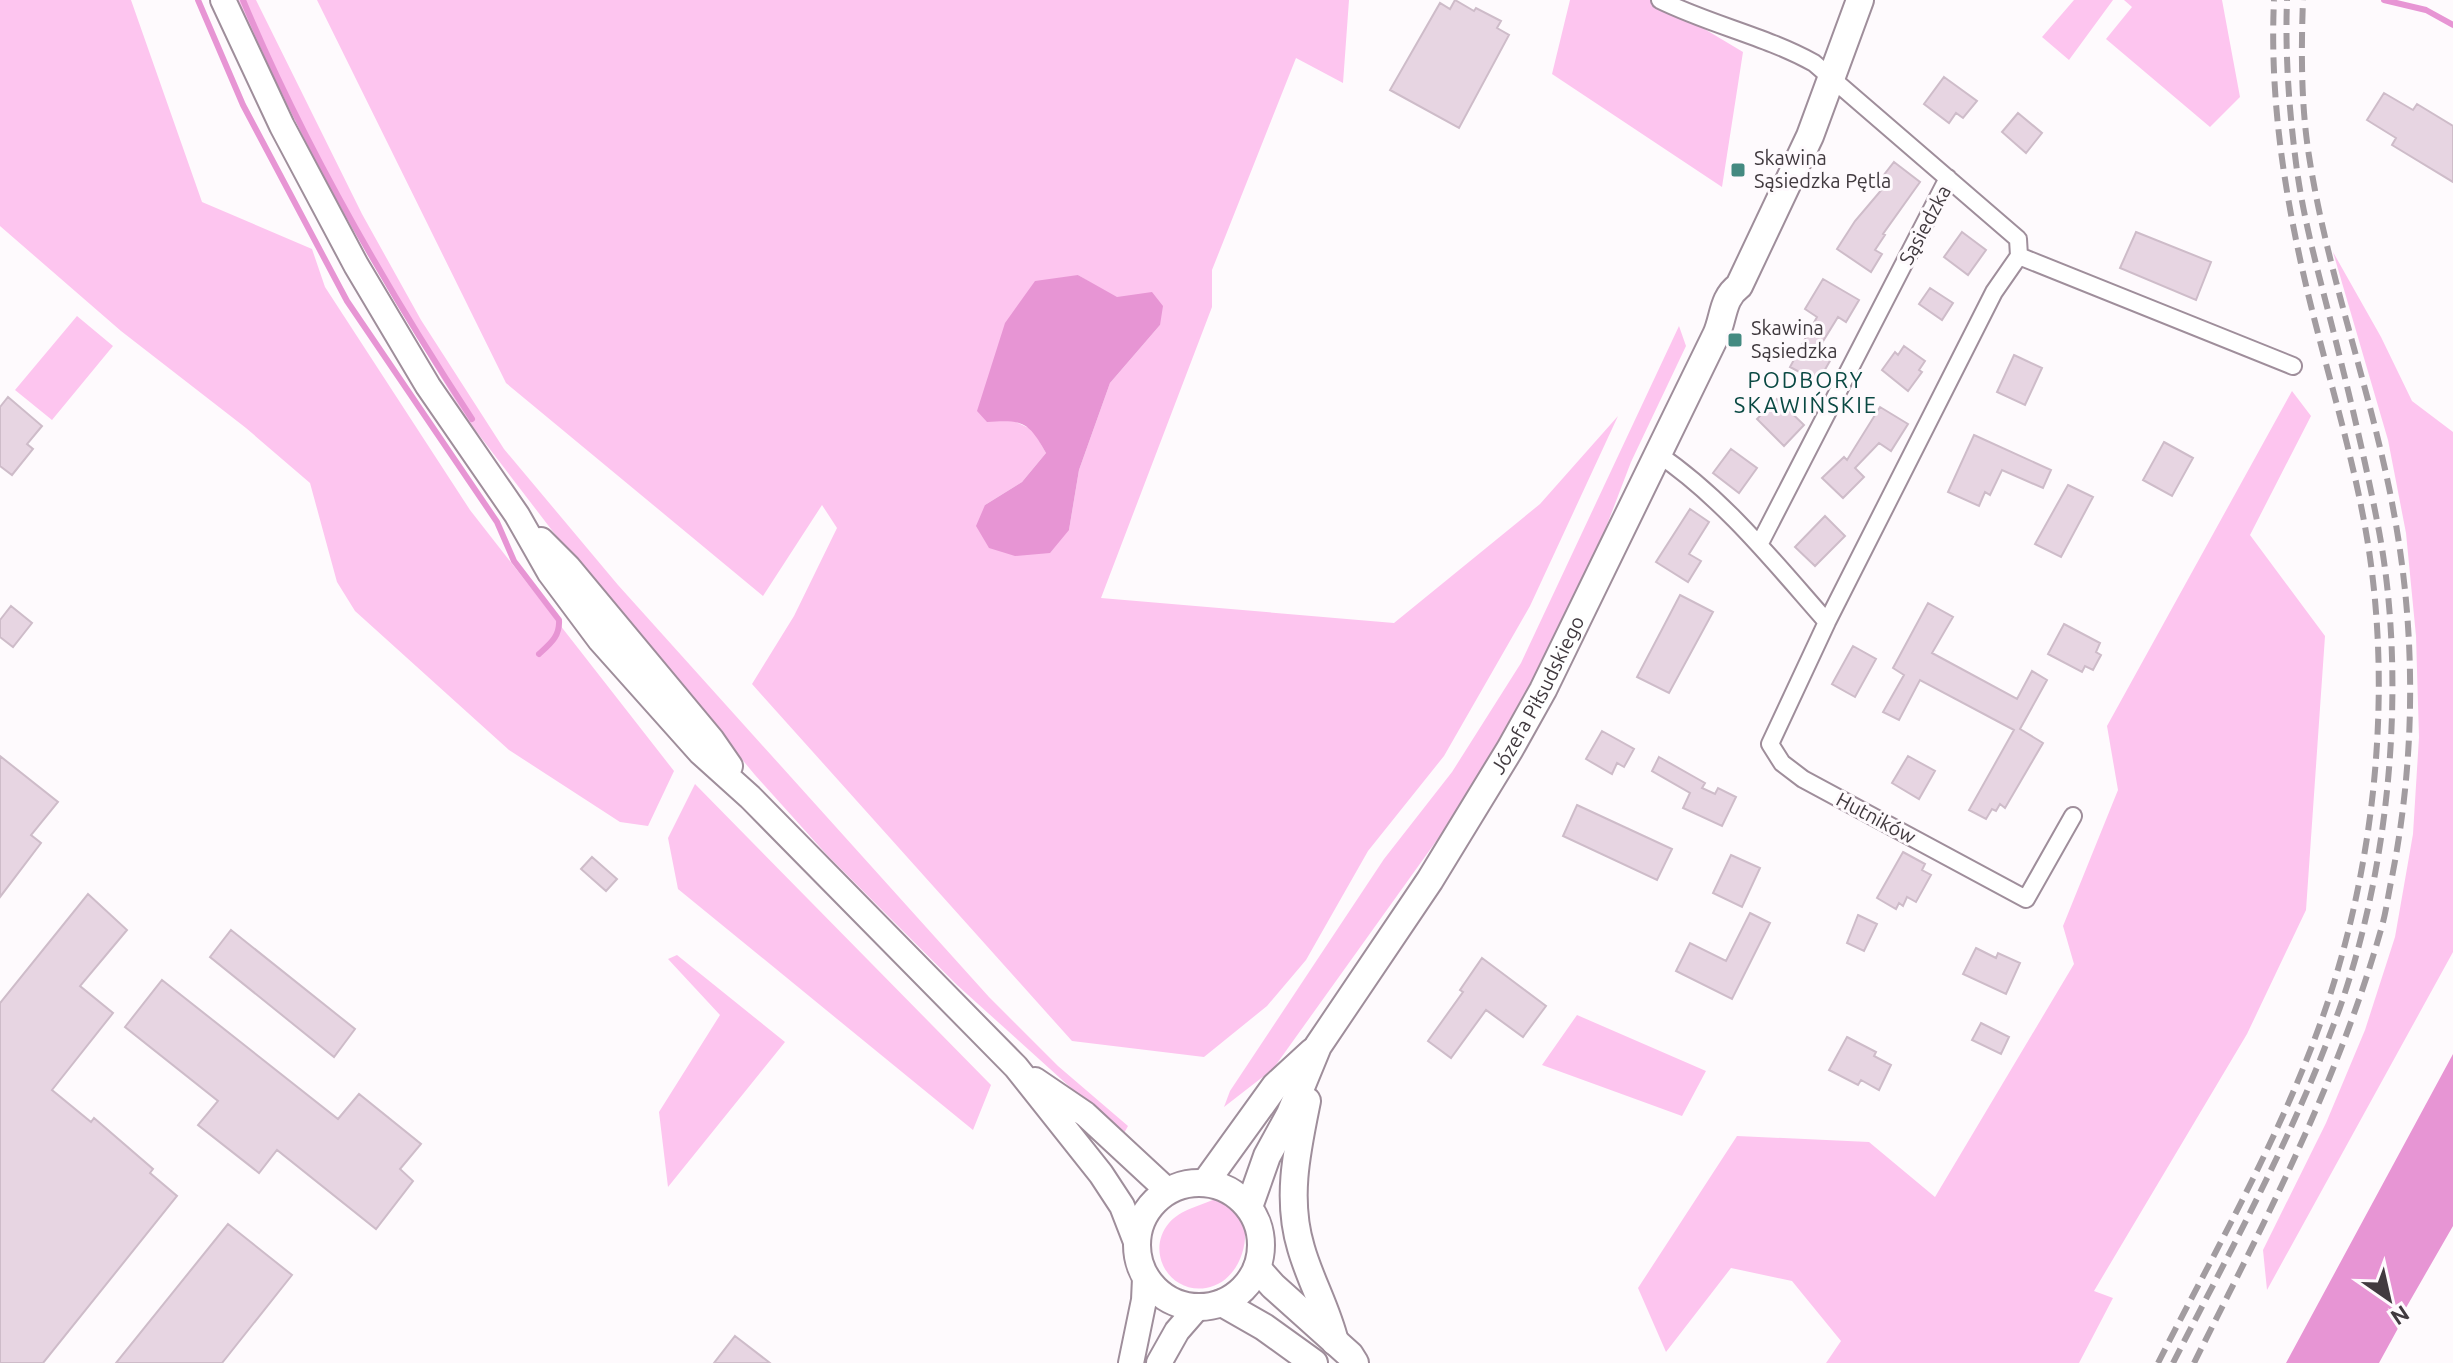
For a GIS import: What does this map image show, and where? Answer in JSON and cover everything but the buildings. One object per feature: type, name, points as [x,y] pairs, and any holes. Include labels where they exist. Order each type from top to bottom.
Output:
[{"type":"main road","points":[[223,0],[282,126],[356,265],[428,386],[517,515],[550,573],[600,640],[700,752],[750,797],[1016,1067],[1101,1174],[1122,1206],[1145,1278],[1162,1296],[1173,1303],[1210,1306],[1264,1327],[1314,1363]]},
{"type":"main road","name":"Józefa Piłsudskiego","points":[[1249,1207],[1267,1156],[1290,1114],[1318,1046],[1430,880],[1543,690],[1721,324],[1729,319],[1740,295],[1739,286],[1797,165],[1860,0]]},
{"type":"main road","points":[[1318,1046],[1297,1151],[1293,1199],[1300,1247],[1335,1342]]},
{"type":"main road","name":"Józefa Piłsudskiego","points":[[1205,1183],[1275,1086],[1318,1046]]},
{"type":"main road","points":[[1016,1067],[1085,1114],[1168,1191]]},
{"type":"main road","points":[[1136,1242],[1142,1218],[1158,1198],[1180,1185],[1205,1183],[1229,1191],[1249,1207],[1259,1230],[1261,1243],[1257,1268],[1243,1289],[1210,1306],[1177,1331],[1159,1363]]},
{"type":"main road","points":[[1257,1268],[1355,1363]]},
{"type":"main road","points":[[1131,1363],[1144,1300],[1145,1278]]},
{"type":"street","points":[[1660,0],[1779,44],[1814,63],[1948,178]]},
{"type":"street","name":"Sąsiedzka","points":[[1759,545],[1948,178],[2018,239],[2019,256]]},
{"type":"street","points":[[2019,256],[2293,366]]},
{"type":"street","name":"Hutników","points":[[2019,256],[1994,292],[1827,622],[1770,744],[1782,763],[1803,779],[2026,899],[2073,816]]},
{"type":"street","points":[[1658,454],[1683,471],[1759,545],[1827,622]]},
{"type":"shaded area","points":[[0,0],[131,0],[202,202],[312,249],[325,287],[470,510],[674,771],[648,826],[620,822],[509,750],[355,611],[337,582],[310,483],[246,428],[121,331],[0,226]]},
{"type":"shaded area","points":[[238,0],[256,0],[362,214],[421,320],[504,449],[618,585],[989,997],[1058,1066],[1128,1126],[1123,1135],[957,985],[827,855],[755,775],[554,533],[466,418],[395,302],[261,55]]},
{"type":"shaded area","points":[[317,0],[1349,0],[1343,83],[1296,58],[1212,270],[1212,307],[1101,598],[1394,623],[1540,504],[1618,416],[1530,606],[1444,756],[1368,851],[1306,960],[1267,1006],[1204,1057],[1072,1041],[752,684],[794,616],[837,528],[822,505],[763,596],[506,383]],"holes":[[[1078,275],[1160,325],[1110,383],[1079,470],[1069,530],[985,505],[1022,482],[1046,453],[1033,430],[1014,421]]]},
{"type":"shaded area","points":[[1570,0],[1656,0],[1743,52],[1722,187],[1552,74]]},
{"type":"shaded area","points":[[2074,0],[2113,0],[2069,60],[2042,37]]},
{"type":"shaded area","points":[[2124,0],[2222,0],[2240,97],[2210,127],[2106,39],[2132,7]]},
{"type":"shaded area","points":[[2333,252],[2381,337],[2412,401],[2453,432],[2453,952],[2267,1290],[2263,1250],[2326,1123],[2365,1030],[2395,937],[2413,834],[2419,737],[2416,636],[2406,533],[2388,440]]},
{"type":"shaded area","points":[[1078,275],[1117,297],[1152,292],[1163,306],[1160,325],[1110,383],[1079,470],[1069,530],[1050,553],[1015,556],[989,548],[976,526],[985,505],[1022,482],[1046,453],[1034,434],[1023,425],[1017,422],[987,422],[977,411],[1005,323],[1035,281]]},
{"type":"shaded area","points":[[77,316],[113,346],[52,420],[15,390]]},
{"type":"shaded area","points":[[1679,326],[1686,346],[1631,462],[1587,577],[1492,756],[1462,805],[1273,1069],[1224,1107],[1230,1091],[1384,859],[1452,772],[1521,663]]},
{"type":"shaded area","points":[[2292,391],[2311,416],[2250,535],[2325,636],[2306,910],[2247,1034],[2094,1291],[2113,1298],[2079,1363],[1826,1363],[1841,1341],[1792,1281],[1731,1268],[1666,1352],[1638,1288],[1737,1136],[1869,1142],[1935,1197],[2074,964],[2063,926],[2118,790],[2107,726]]},
{"type":"shaded area","points":[[695,784],[991,1085],[973,1130],[678,889],[668,838]]},
{"type":"shaded area","points":[[677,955],[785,1042],[668,1187],[659,1112],[720,1015],[668,959]]},
{"type":"shaded area","points":[[1577,1015],[1706,1071],[1682,1116],[1542,1065]]},
{"type":"shaded area","points":[[2453,1054],[2453,1226],[2403,1313],[2402,1321],[2379,1363],[2286,1363]]},
{"type":"shaded area","points":[[1217,1198],[1231,1202],[1240,1211],[1245,1240],[1241,1256],[1222,1282],[1206,1288],[1181,1284],[1165,1268],[1160,1257],[1162,1234],[1179,1214]]},
{"type":"waterway","points":[[198,0],[243,105],[347,301],[497,522],[514,561],[559,620],[556,635],[539,654]]},
{"type":"waterway","points":[[243,0],[319,162],[377,266],[472,419]]},
{"type":"waterway","points":[[2384,0],[2426,10],[2453,25]]},
{"type":"railway","points":[[2158,1363],[2268,1148],[2323,1016],[2355,900],[2367,840],[2374,779],[2378,718],[2375,597],[2360,502],[2307,290],[2287,191],[2275,96],[2274,0]]},
{"type":"railway","points":[[2173,1363],[2278,1156],[2332,1029],[2352,972],[2367,911],[2380,848],[2388,783],[2392,718],[2388,591],[2369,480],[2299,184],[2288,82],[2287,0]]},
{"type":"railway","points":[[2194,1363],[2297,1152],[2343,1044],[2382,926],[2405,793],[2410,665],[2404,579],[2389,489],[2329,252],[2309,156],[2302,78],[2303,0]]},
{"type":"place","name":"Skawina Sąsiedzka Pętla","points":[[1738,170]]},
{"type":"place","name":"Skawina Sąsiedzka","points":[[1735,340]]},
{"type":"district","name":"PODBORY SKAWIŃSKIE","points":[[1806,392]]}]
